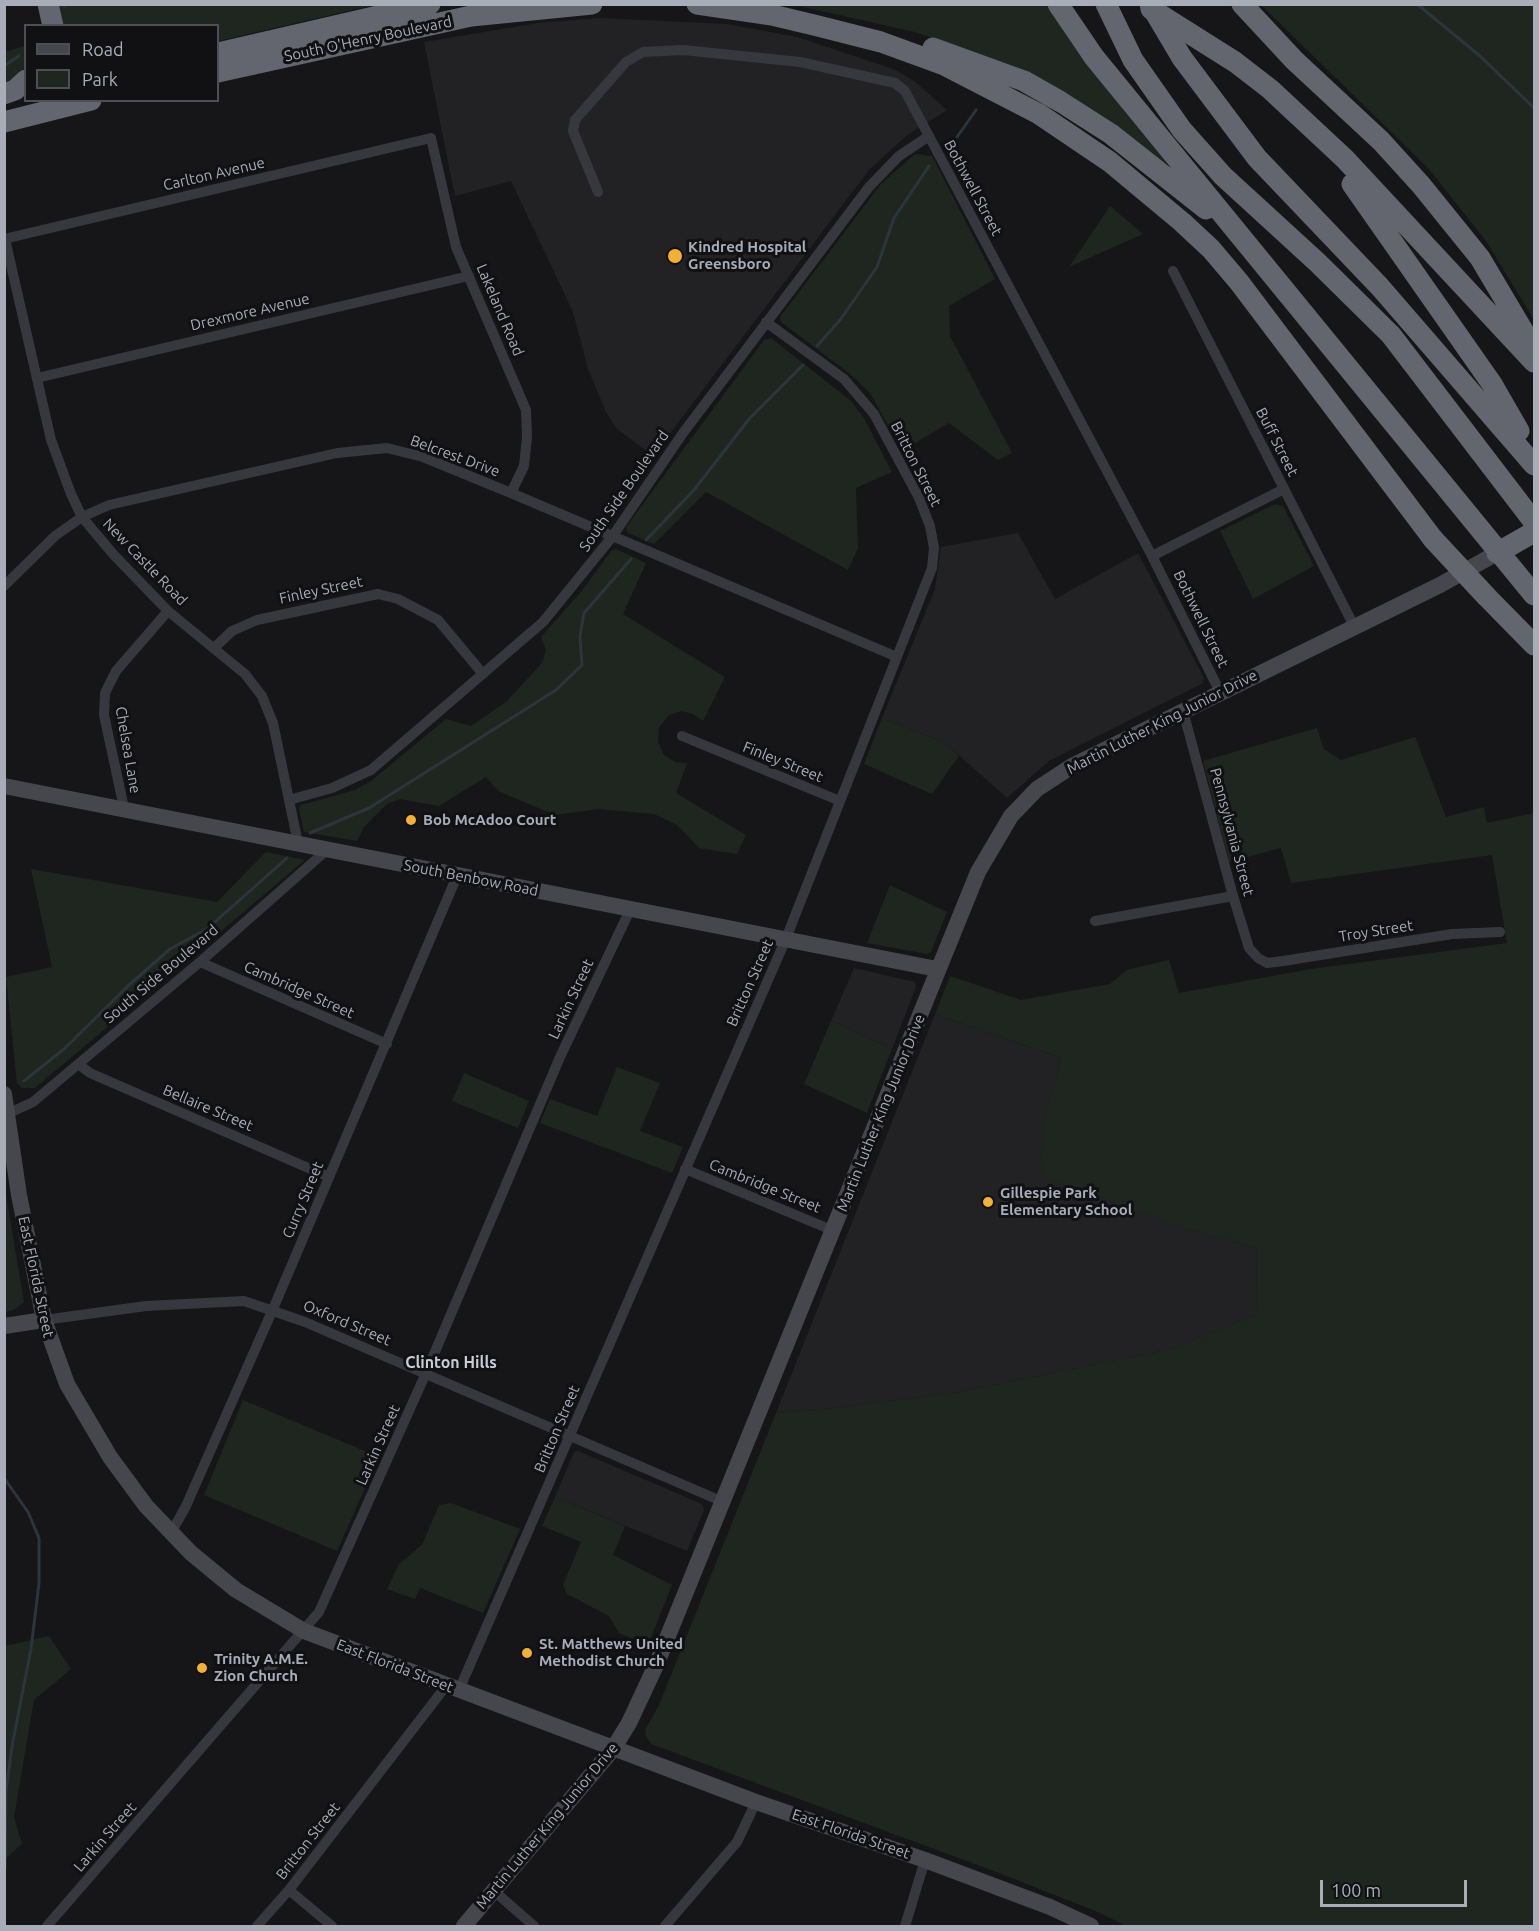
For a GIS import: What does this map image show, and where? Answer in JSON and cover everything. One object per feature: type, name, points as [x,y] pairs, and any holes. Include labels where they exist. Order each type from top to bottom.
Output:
[{"type":"highway","name":"South O'Henry Boulevard","points":[[219,53],[430,4]]},
{"type":"highway","name":"South O'Henry Boulevard","points":[[219,72],[471,16],[592,4]]},
{"type":"highway","points":[[697,4],[806,18],[918,42],[1024,81],[1111,134],[1168,177],[1220,222],[1293,301]]},
{"type":"highway","points":[[1058,4],[1094,57],[1534,596]]},
{"type":"highway","points":[[1106,4],[1133,60],[1182,130],[1223,176],[1391,334],[1534,522]]},
{"type":"highway","points":[[1143,4],[1235,62],[1270,89],[1345,159],[1534,363]]},
{"type":"highway","points":[[1150,4],[1182,58],[1257,158],[1380,286],[1534,465]]},
{"type":"highway","points":[[1242,4],[1294,60],[1381,141],[1428,194],[1480,258],[1534,350]]},
{"type":"highway","points":[[772,15],[881,42],[944,65],[980,81],[1039,114],[1118,168],[1196,235],[1239,282],[1433,539],[1534,645]]},
{"type":"highway","points":[[4,94],[15,90],[24,82]]},
{"type":"highway","points":[[4,101],[24,96]]},
{"type":"highway","points":[[4,122],[83,102]]},
{"type":"highway","points":[[1306,124],[1344,172],[1492,384],[1534,457]]},
{"type":"highway","name":"Martin Luther King Junior Drive","points":[[1497,553],[1534,532]]},
{"type":"main road","name":"Martin Luther King Junior Drive","points":[[464,1926],[613,1749],[629,1723],[657,1663],[721,1501],[834,1231],[937,969],[988,851],[1011,816],[1030,796],[1072,766],[1440,585],[1497,553]]},
{"type":"main road","name":"South Benbow Road","points":[[4,786],[937,969]]},
{"type":"main road","name":"East Florida Street","points":[[4,1094],[19,1195],[44,1320],[67,1384],[110,1457],[146,1506],[171,1533],[236,1590],[304,1631],[613,1749],[708,1781],[756,1802],[925,1860],[1050,1907],[1091,1926]]},
{"type":"main road","points":[[4,1326],[44,1320]]},
{"type":"street","name":"Bothwell Street","points":[[598,192],[573,131],[574,120],[626,62],[643,52],[683,50],[800,62],[895,83],[905,91],[916,106],[929,136],[1152,555],[1220,692]]},
{"type":"street","name":"South Side Boulevard","points":[[289,800],[332,788],[371,770],[543,622],[612,537],[683,433],[869,187],[899,156],[929,136]]},
{"type":"street","name":"Carlton Avenue","points":[[5,239],[431,138]]},
{"type":"street","name":"Lakeland Road","points":[[431,138],[456,247],[526,410],[527,437],[524,466],[511,493]]},
{"type":"street","name":"New Castle Road","points":[[5,239],[60,472],[82,517],[101,541],[168,611],[245,674],[262,696],[273,723],[298,843]]},
{"type":"street","name":"Buff Street","points":[[1173,271],[1354,626]]},
{"type":"street","name":"Drexmore Avenue","points":[[37,378],[469,276]]},
{"type":"street","name":"Britton Street","points":[[256,1926],[289,1890],[452,1688],[571,1437],[785,941],[932,568],[934,548],[930,526],[919,498],[874,414],[860,394],[844,379],[766,322]]},
{"type":"street","name":"Belcrest Drive","points":[[4,586],[55,536],[82,517],[109,505],[337,453],[387,448],[423,457],[511,493],[897,657]]},
{"type":"street","points":[[1152,555],[1284,489]]},
{"type":"street","name":"Finley Street","points":[[214,648],[232,632],[257,620],[378,594],[399,599],[438,620],[483,674]]},
{"type":"street","name":"Chelsea Lane","points":[[123,808],[104,715],[105,693],[116,671],[168,611]]},
{"type":"street","name":"Pennsylvania Street","points":[[1183,711],[1233,896],[1249,948],[1258,958]]},
{"type":"street","name":"Finley Street","points":[[682,736],[840,801]]},
{"type":"street","name":"South Side Boulevard","points":[[7,1114],[33,1102],[200,962],[328,849]]},
{"type":"street","name":"Curry Street","points":[[171,1533],[186,1506],[273,1309],[457,876]]},
{"type":"street","points":[[1095,921],[1233,896]]},
{"type":"street","name":"Larkin Street","points":[[47,1926],[319,1612],[426,1373],[560,1057],[630,910]]},
{"type":"street","name":"Troy Street","points":[[1258,958],[1267,963],[1452,934],[1500,932]]},
{"type":"street","name":"Cambridge Street","points":[[200,962],[387,1044]]},
{"type":"street","name":"Bellaire Street","points":[[78,1064],[90,1073],[329,1177]]},
{"type":"street","name":"Cambridge Street","points":[[685,1169],[834,1231]]},
{"type":"street","name":"Oxford Street","points":[[44,1320],[146,1306],[244,1300],[273,1309],[426,1373],[721,1501]]},
{"type":"street","points":[[664,1926],[737,1842],[756,1802]]},
{"type":"street","points":[[905,1926],[925,1860]]},
{"type":"street","points":[[289,1890],[332,1926]]},
{"type":"street","points":[[494,1891],[534,1926]]},
{"type":"shaded area","name":"Kindred Hospital Greensboro","points":[[599,18],[727,24],[797,37],[896,70],[914,81],[947,110],[906,136],[869,170],[653,456],[617,429],[606,412],[588,369],[573,312],[511,181],[455,196],[424,42],[538,23]]},
{"type":"shaded area","points":[[1018,533],[1055,599],[1138,553],[1204,678],[1203,683],[1049,761],[1007,798],[945,743],[882,718],[935,589],[941,547]]},
{"type":"shaded area","points":[[854,968],[915,982],[916,987],[892,1049],[831,1021]]},
{"type":"shaded area","name":"Gillespie Park Elementary School","points":[[935,1014],[1062,1058],[1043,1123],[1187,1229],[1257,1248],[1256,1315],[1171,1349],[948,1394],[776,1413]]},
{"type":"shaded area","points":[[578,1451],[702,1504],[704,1510],[687,1551],[555,1497],[574,1452]]},
{"type":"green space","points":[[56,5],[374,5],[219,41],[219,24],[61,24]]},
{"type":"green space","points":[[794,5],[1046,5],[1079,54],[1168,161],[1163,164],[987,57],[915,32]]},
{"type":"green space","points":[[1261,5],[1534,5],[1534,320],[1486,241],[1428,168]]},
{"type":"green space","points":[[24,46],[24,69],[4,85],[4,52]]},
{"type":"green space","points":[[915,154],[932,156],[995,279],[949,306],[950,336],[1012,453],[998,460],[949,423],[902,451],[870,393],[850,374],[781,322],[780,317],[881,184]]},
{"type":"green space","points":[[1110,206],[1143,234],[1069,267]]},
{"type":"green space","points":[[771,338],[850,400],[864,418],[892,472],[856,488],[858,548],[848,570],[706,492],[654,544],[628,533],[626,527],[764,340]]},
{"type":"green space","points":[[1275,504],[1283,506],[1314,566],[1253,599],[1220,531]]},
{"type":"green space","points":[[616,549],[646,563],[623,614],[725,677],[703,721],[693,714],[681,711],[669,715],[659,727],[658,742],[664,755],[675,762],[687,763],[676,793],[746,835],[737,854],[699,848],[677,825],[654,814],[599,809],[555,815],[498,791],[486,777],[439,806],[400,799],[387,804],[364,827],[357,841],[304,832],[299,808],[301,805],[355,790],[371,781],[446,719],[471,726],[507,701],[542,663],[546,650],[541,637],[581,592],[611,551]]},
{"type":"green space","points":[[882,718],[945,743],[959,756],[932,794],[864,764]]},
{"type":"green space","points":[[1317,728],[1324,749],[1341,760],[1415,737],[1446,817],[1484,807],[1487,823],[1534,813],[1534,1926],[1126,1926],[1098,1912],[999,1873],[651,1744],[646,1736],[645,1730],[659,1705],[776,1413],[948,1394],[1171,1349],[1256,1315],[1257,1248],[1187,1229],[1041,1175],[1043,1123],[1062,1058],[935,1014],[950,976],[1021,1000],[1110,984],[1127,970],[1169,960],[1179,993],[1311,969],[1507,943],[1492,855],[1291,883],[1281,848],[1229,862],[1203,761]]},
{"type":"green space","points":[[266,852],[305,860],[35,1088],[22,1088],[17,1083],[6,977],[52,967],[31,869],[217,902]]},
{"type":"green space","points":[[890,885],[947,912],[931,952],[927,954],[867,943]]},
{"type":"green space","points":[[831,1021],[892,1049],[867,1113],[804,1084]]},
{"type":"green space","points":[[617,1067],[660,1083],[640,1131],[683,1147],[672,1173],[540,1123],[550,1099],[597,1116]]},
{"type":"green space","points":[[464,1073],[529,1101],[518,1128],[452,1101]]},
{"type":"green space","points":[[5,1188],[24,1302],[14,1310],[5,1312]]},
{"type":"green space","points":[[243,1400],[379,1457],[337,1551],[204,1495]]},
{"type":"green space","points":[[555,1497],[625,1526],[613,1555],[672,1585],[648,1645],[619,1633],[609,1616],[567,1594],[563,1585],[581,1542],[542,1526]]},
{"type":"green space","points":[[451,1503],[520,1529],[483,1613],[420,1588],[415,1599],[387,1589],[399,1564],[422,1545],[439,1505]]},
{"type":"green space","points":[[49,1636],[71,1669],[34,1700],[14,1817],[22,1844],[5,1859],[5,1646]]},
{"type":"waterway","points":[[1417,4],[1480,56],[1534,108]]},
{"type":"waterway","points":[[4,66],[19,56]]},
{"type":"waterway","points":[[957,137],[976,110]]},
{"type":"waterway","points":[[817,346],[840,320],[877,267],[894,218],[929,166]]},
{"type":"waterway","points":[[646,540],[694,490],[749,419],[803,365]]},
{"type":"waterway","points":[[310,833],[369,808],[556,690],[582,665],[580,636],[584,613],[631,559]]},
{"type":"waterway","points":[[24,1081],[64,1049],[129,985],[170,949],[207,929],[287,858]]},
{"type":"waterway","points":[[4,1478],[28,1512],[39,1538],[39,1583],[31,1649],[12,1746],[6,1791],[5,1869]]},
{"type":"place","name":"Kindred Hospital Greensboro","points":[[675,256]]},
{"type":"place","name":"Bob McAdoo Court","points":[[411,820]]},
{"type":"place","name":"Gillespie Park Elementary School","points":[[988,1202]]},
{"type":"place","name":"St. Matthews United Methodist Church","points":[[527,1653]]},
{"type":"place","name":"Trinity A.M.E. Zion Church","points":[[202,1668]]},
{"type":"district","name":"Clinton Hills","points":[[451,1363]]}]
